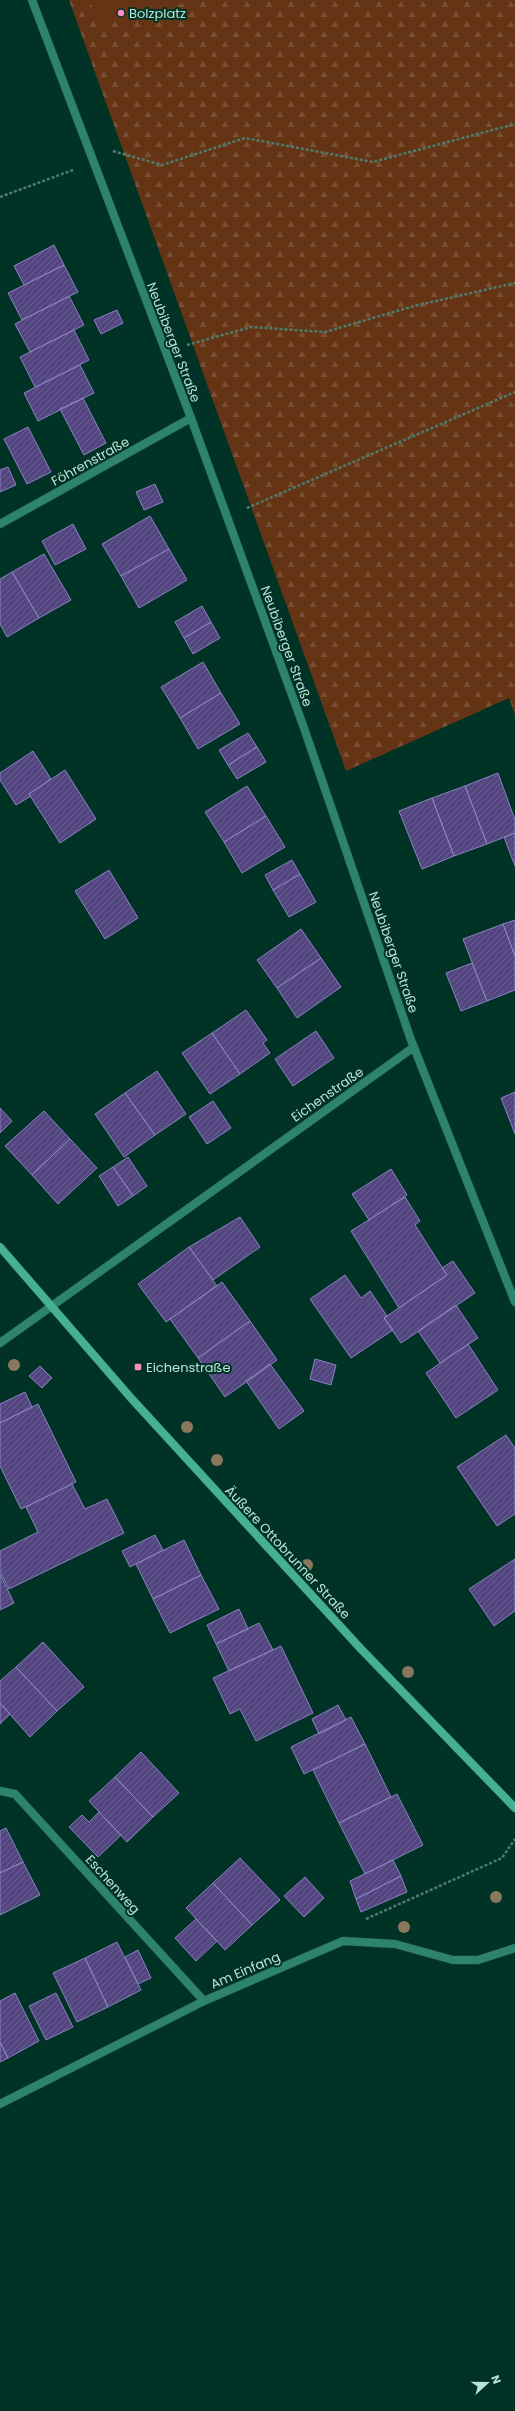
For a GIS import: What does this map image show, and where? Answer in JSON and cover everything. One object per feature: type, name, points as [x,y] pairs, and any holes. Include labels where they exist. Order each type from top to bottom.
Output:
[{"type":"main road","name":"Äußere Ottobrunner Straße","points":[[0,1247],[130,1398],[361,1649],[515,1808]]},
{"type":"street","name":"Neubiberger Straße","points":[[32,0],[92,163],[191,418],[304,728],[414,1047],[515,1302]]},
{"type":"street","name":"Föhrenstraße","points":[[0,524],[191,418]]},
{"type":"street","name":"Eichenstraße","points":[[0,1343],[51,1305],[414,1047]]},
{"type":"street","name":"Eschenweg","points":[[0,1791],[15,1794],[204,2001]]},
{"type":"street","name":"Am Einfang","points":[[0,2104],[204,2001],[343,1941],[395,1944],[454,1960],[478,1960],[515,1948]]},
{"type":"path","points":[[85,142],[162,165],[245,138],[373,162],[515,124]]},
{"type":"path","points":[[0,197],[92,163]]},
{"type":"path","points":[[165,351],[251,327],[325,332],[414,306],[515,283]]},
{"type":"path","points":[[226,516],[515,392]]},
{"type":"path","points":[[343,1941],[359,1922],[502,1858],[515,1839]]},
{"type":"green space","points":[[69,0],[515,0],[515,715],[509,698],[346,771]]},
{"type":"green space","name":"Bolzplatz","points":[[90,0],[196,0],[99,25]]},
{"type":"building","points":[[54,245],[64,265],[24,285],[14,266]]},
{"type":"building","points":[[64,265],[78,292],[22,320],[8,293]]},
{"type":"building","points":[[69,296],[84,325],[30,352],[15,324]]},
{"type":"building","points":[[117,310],[123,323],[101,334],[94,320]]},
{"type":"building","points":[[74,330],[89,360],[35,387],[20,357]]},
{"type":"building","points":[[80,365],[94,393],[38,421],[24,393]]},
{"type":"building","points":[[83,398],[106,443],[84,455],[60,409]]},
{"type":"building","points":[[28,427],[51,472],[27,484],[4,439]]},
{"type":"building","points":[[8,467],[16,485],[0,492],[0,470]]},
{"type":"building","points":[[155,484],[163,502],[144,510],[136,492]]},
{"type":"building","points":[[150,516],[169,549],[121,576],[102,544]]},
{"type":"building","points":[[73,524],[86,549],[55,565],[42,541]]},
{"type":"building","points":[[169,549],[187,580],[139,608],[121,576]]},
{"type":"building","points":[[44,554],[71,600],[39,618],[12,572]]},
{"type":"building","points":[[12,572],[39,618],[7,637],[0,624],[0,579]]},
{"type":"building","points":[[202,606],[211,622],[184,638],[175,622]]},
{"type":"building","points":[[211,622],[220,638],[193,654],[184,638]]},
{"type":"building","points":[[203,662],[221,693],[180,718],[161,687]]},
{"type":"building","points":[[221,693],[240,724],[198,749],[180,718]]},
{"type":"building","points":[[248,733],[257,747],[228,765],[219,750]]},
{"type":"building","points":[[257,747],[266,762],[237,779],[228,765]]},
{"type":"building","points":[[33,751],[51,779],[29,794],[31,796],[16,805],[0,780],[0,773]]},
{"type":"building","points":[[65,770],[96,819],[60,843],[29,794]]},
{"type":"building","points":[[498,773],[515,820],[515,833],[487,844],[465,786]]},
{"type":"building","points":[[247,786],[266,816],[224,842],[205,812]]},
{"type":"building","points":[[465,786],[487,844],[454,856],[432,798]]},
{"type":"building","points":[[432,798],[454,856],[422,869],[399,811]]},
{"type":"building","points":[[266,816],[285,847],[242,873],[224,842]]},
{"type":"building","points":[[515,833],[515,866],[504,837]]},
{"type":"building","points":[[292,860],[300,874],[273,890],[265,875]]},
{"type":"building","points":[[109,870],[138,918],[105,939],[75,891]]},
{"type":"building","points":[[300,874],[316,902],[289,917],[273,890]]},
{"type":"building","points":[[515,920],[515,956],[503,924]]},
{"type":"building","points":[[503,924],[515,956],[515,990],[487,1001],[463,939]]},
{"type":"building","points":[[301,929],[321,958],[277,988],[257,960]]},
{"type":"building","points":[[321,958],[341,987],[297,1018],[277,988]]},
{"type":"building","points":[[472,963],[487,1001],[461,1011],[446,973]]},
{"type":"building","points":[[246,1010],[267,1040],[263,1043],[270,1053],[240,1074],[212,1033]]},
{"type":"building","points":[[316,1031],[334,1058],[293,1086],[275,1059]]},
{"type":"building","points":[[212,1033],[240,1074],[210,1094],[182,1053]]},
{"type":"building","points":[[157,1071],[186,1114],[155,1135],[125,1093]]},
{"type":"building","points":[[515,1092],[515,1134],[501,1098]]},
{"type":"building","points":[[125,1093],[155,1135],[124,1157],[95,1114]]},
{"type":"building","points":[[213,1101],[231,1128],[207,1144],[189,1117]]},
{"type":"building","points":[[0,1108],[12,1121],[0,1133]]},
{"type":"building","points":[[44,1111],[70,1139],[32,1175],[5,1146]]},
{"type":"building","points":[[70,1139],[97,1168],[58,1204],[32,1175]]},
{"type":"building","points":[[128,1157],[147,1186],[133,1196],[113,1167]]},
{"type":"building","points":[[113,1167],[133,1196],[118,1206],[99,1176]]},
{"type":"building","points":[[391,1169],[407,1195],[369,1220],[352,1194]]},
{"type":"building","points":[[405,1197],[420,1221],[415,1225],[447,1275],[399,1308],[351,1231]]},
{"type":"building","points":[[240,1217],[260,1247],[213,1280],[189,1247]]},
{"type":"building","points":[[189,1247],[217,1286],[166,1322],[138,1284]]},
{"type":"building","points":[[453,1261],[475,1293],[401,1343],[384,1318],[447,1275],[442,1268]]},
{"type":"building","points":[[345,1275],[361,1298],[370,1291],[387,1316],[384,1318],[393,1330],[351,1358],[310,1299]]},
{"type":"building","points":[[222,1282],[250,1321],[198,1358],[170,1319]]},
{"type":"building","points":[[456,1305],[478,1338],[440,1363],[418,1331]]},
{"type":"building","points":[[250,1321],[277,1360],[225,1397],[198,1358]]},
{"type":"building","points":[[468,1344],[498,1390],[456,1418],[426,1373]]},
{"type":"building","points":[[315,1359],[336,1365],[331,1385],[310,1379]]},
{"type":"building","points":[[270,1364],[304,1411],[279,1429],[246,1381]]},
{"type":"building","points":[[40,1366],[52,1378],[42,1388],[29,1376]]},
{"type":"building","points":[[25,1392],[32,1407],[0,1423],[0,1404]]},
{"type":"building","points":[[38,1404],[76,1482],[21,1509],[0,1466],[0,1423]]},
{"type":"building","points":[[506,1435],[515,1448],[515,1514],[497,1526],[457,1467]]},
{"type":"building","points":[[72,1484],[85,1509],[107,1499],[124,1533],[9,1589],[0,1571],[0,1551],[38,1532],[26,1507]]},
{"type":"building","points":[[155,1535],[163,1550],[130,1567],[122,1551]]},
{"type":"building","points":[[184,1540],[201,1575],[153,1599],[136,1564]]},
{"type":"building","points":[[515,1559],[515,1611],[494,1626],[469,1589]]},
{"type":"building","points":[[0,1574],[14,1603],[0,1610]]},
{"type":"building","points":[[201,1575],[219,1609],[170,1633],[153,1599]]},
{"type":"building","points":[[239,1609],[248,1629],[216,1644],[207,1625]]},
{"type":"building","points":[[259,1623],[273,1650],[229,1671],[216,1644]]},
{"type":"building","points":[[43,1642],[84,1687],[57,1711],[16,1667]]},
{"type":"building","points":[[281,1646],[313,1713],[256,1741],[240,1709],[230,1714],[213,1678]]},
{"type":"building","points":[[16,1667],[57,1711],[30,1737],[0,1703],[0,1681]]},
{"type":"building","points":[[0,1703],[10,1714],[0,1724]]},
{"type":"building","points":[[338,1705],[346,1720],[319,1734],[312,1719]]},
{"type":"building","points":[[351,1717],[365,1744],[304,1774],[291,1747]]},
{"type":"building","points":[[365,1744],[391,1797],[339,1823],[313,1770]]},
{"type":"building","points":[[141,1752],[179,1793],[153,1817],[115,1777]]},
{"type":"building","points":[[115,1777],[153,1817],[127,1842],[89,1801]]},
{"type":"building","points":[[397,1794],[423,1845],[365,1874],[339,1823]]},
{"type":"building","points":[[99,1812],[121,1835],[98,1857],[69,1827],[82,1815],[89,1822]]},
{"type":"building","points":[[6,1828],[23,1862],[0,1873],[0,1831]]},
{"type":"building","points":[[240,1858],[280,1900],[252,1925],[213,1883]]},
{"type":"building","points":[[393,1860],[401,1876],[356,1899],[350,1881]]},
{"type":"building","points":[[23,1862],[40,1895],[0,1915],[0,1873]]},
{"type":"building","points":[[401,1876],[407,1892],[361,1912],[356,1899]]},
{"type":"building","points":[[305,1877],[324,1898],[304,1917],[284,1896]]},
{"type":"building","points":[[213,1883],[252,1925],[225,1950],[186,1908]]},
{"type":"building","points":[[196,1919],[217,1941],[196,1961],[175,1938]]},
{"type":"building","points":[[117,1942],[141,1990],[108,2007],[85,1958]]},
{"type":"building","points":[[138,1950],[151,1978],[138,1984],[125,1957]]},
{"type":"building","points":[[85,1958],[108,2007],[77,2022],[53,1973]]},
{"type":"building","points":[[15,1993],[39,2041],[8,2058],[0,2042],[0,2001]]},
{"type":"building","points":[[56,1993],[73,2027],[46,2040],[29,2006]]},
{"type":"building","points":[[0,2042],[8,2058],[0,2062]]},
{"type":"place","name":"Bolzplatz","points":[[121,13]]},
{"type":"place","name":"Eichenstraße","points":[[138,1367]]}]
